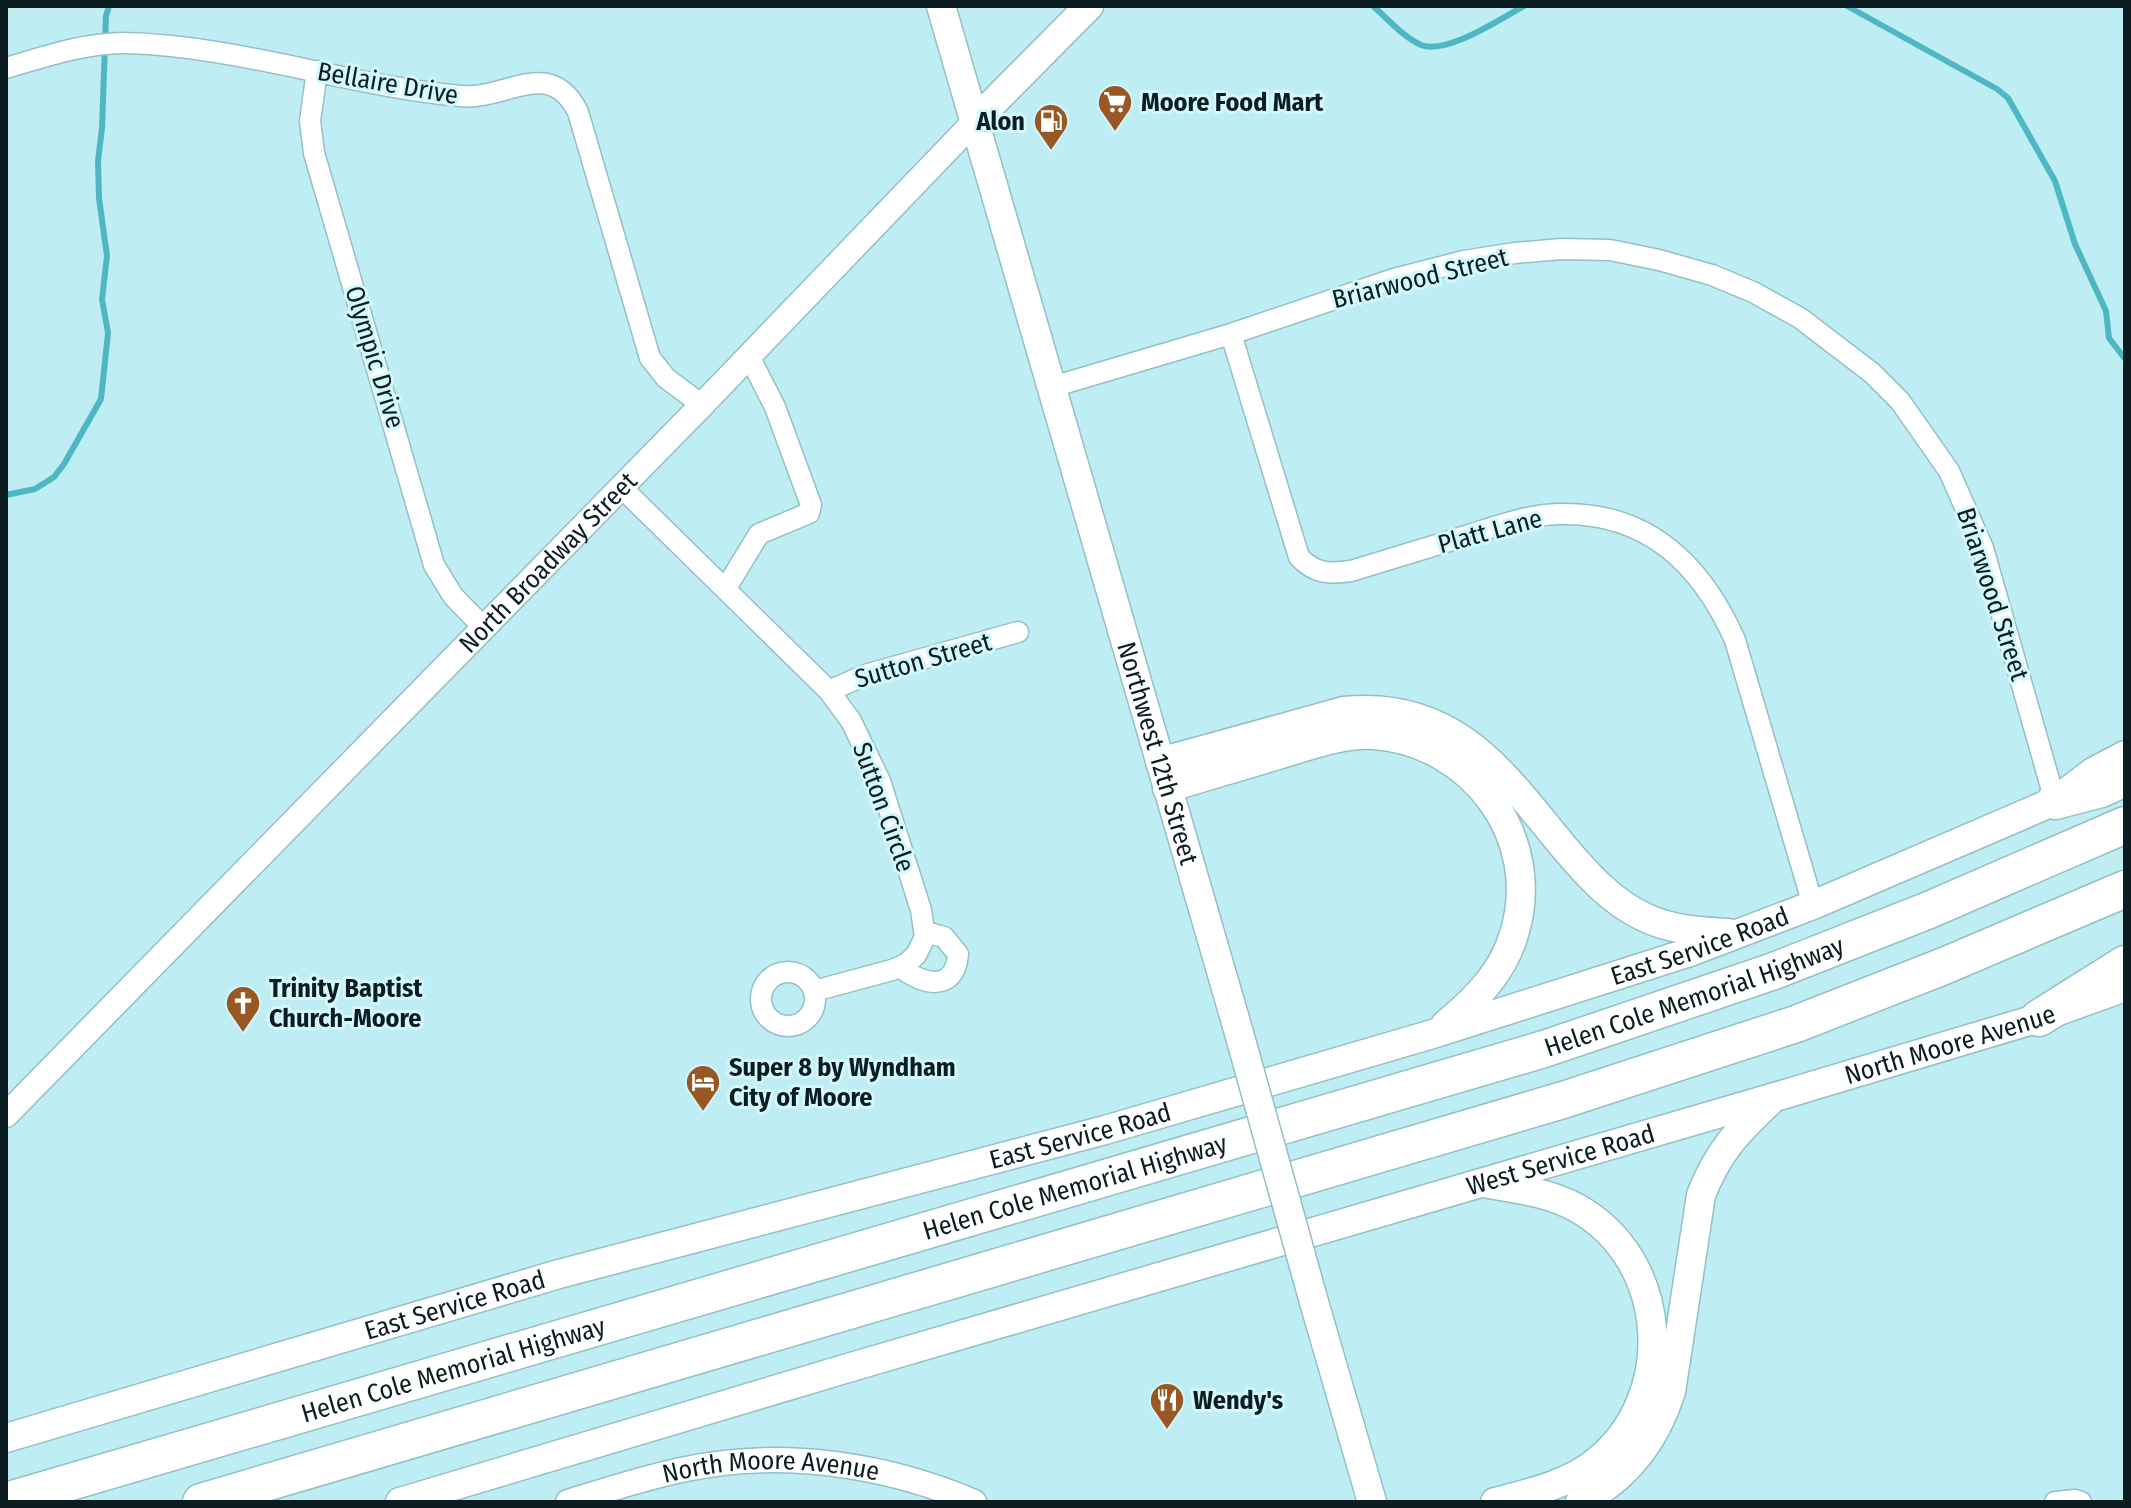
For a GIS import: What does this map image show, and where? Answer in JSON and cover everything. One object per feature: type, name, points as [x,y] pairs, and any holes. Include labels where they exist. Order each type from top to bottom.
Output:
[{"type":"highway","points":[[2055,801],[2101,789],[2125,778]]},
{"type":"highway","name":"Helen Cole Memorial Highway","points":[[6,1501],[1544,1049],[1774,971],[1929,910],[2125,825]]},
{"type":"highway","name":"Helen Cole Memorial Highway","points":[[201,1502],[1563,1100],[1796,1024],[1944,966],[2125,889]]},
{"type":"highway","points":[[2039,1018],[2125,964]]},
{"type":"main road","name":"Northwest 12th Street","points":[[941,6],[1372,1502]]},
{"type":"main road","name":"North Broadway Street","points":[[975,121],[1089,6]]},
{"type":"main road","points":[[1163,775],[1344,711],[1365,709],[1416,716],[1437,723],[1482,752],[1506,776],[1587,875],[1623,906],[1662,925],[1687,931],[1741,933]]},
{"type":"main road","points":[[1163,775],[1359,735],[1393,737],[1433,750],[1456,763],[1474,779],[1501,812],[1516,849],[1521,871],[1518,922],[1505,956],[1491,980],[1475,999],[1436,1033]]},
{"type":"main road","name":"East Service Road","points":[[6,1438],[559,1274],[1105,1130],[1436,1033],[1741,933],[1813,905],[2055,801],[2093,772],[2125,755]]},
{"type":"main road","name":"North Moore Avenue","points":[[1775,1097],[2039,1018],[2125,987]]},
{"type":"main road","points":[[1580,1502],[1612,1483],[1631,1465],[1650,1441],[1663,1417],[1671,1392],[1701,1195],[1732,1136],[1775,1097]]},
{"type":"main road","name":"West Service Road","points":[[400,1502],[1775,1097]]},
{"type":"main road","points":[[1485,1183],[1558,1199],[1578,1208],[1608,1231],[1628,1256],[1642,1284],[1653,1325],[1654,1350],[1642,1403],[1632,1424],[1612,1448],[1594,1464],[1569,1479],[1495,1502]]},
{"type":"street","name":"Bellaire Drive","points":[[6,68],[74,49],[120,43],[176,47],[423,92],[472,98],[536,83],[556,85],[564,91],[578,112],[650,358],[666,378],[702,405]]},
{"type":"street","name":"Olympic Drive","points":[[317,71],[310,121],[314,153],[403,451],[427,543],[440,578],[483,627]]},
{"type":"street","name":"North Broadway Street","points":[[6,1115],[702,405],[975,121]]},
{"type":"street","name":"Briarwood Street","points":[[1052,387],[1231,334],[1394,279],[1464,261],[1561,249],[1610,250],[1712,275],[1753,292],[1800,318],[1872,373],[1900,401],[1949,471],[1975,524],[1987,559],[2055,801]]},
{"type":"street","name":"Platt Lane","points":[[1231,334],[1299,557],[1318,572],[1332,574],[1351,571],[1487,529],[1536,516],[1559,514],[1612,520],[1635,528],[1686,561],[1721,607],[1735,640],[1813,905]]},
{"type":"street","points":[[726,588],[759,534],[803,517],[809,513],[811,505],[775,407],[749,356]]},
{"type":"street","name":"Sutton Circle","points":[[620,486],[829,691],[851,721],[880,781],[921,910],[925,932]]},
{"type":"street","name":"Sutton Street","points":[[829,691],[865,675],[1018,632]]},
{"type":"street","points":[[814,991],[900,967],[921,948],[925,932],[944,937],[958,954],[955,968],[945,980],[920,981],[900,967]]},
{"type":"street","name":"North Moore Avenue","points":[[568,1502],[686,1469],[785,1459],[882,1473],[949,1491],[974,1502]]},
{"type":"street","points":[[2055,1502],[2081,1502]]},
{"type":"waterway","points":[[6,495],[35,489],[54,477],[101,399],[108,333],[102,299],[107,256],[99,198],[98,161],[109,6]]},
{"type":"waterway","points":[[1373,6],[1408,37],[1432,47],[1473,34],[1524,6]]},
{"type":"waterway","points":[[1847,6],[2008,98],[2055,181],[2075,244],[2106,311],[2109,338],[2125,359]]},
{"type":"place","name":"Moore Food Mart","points":[[1115,133]]},
{"type":"place","name":"Alon","points":[[1051,152]]},
{"type":"place","name":"Trinity Baptist Church-Moore","points":[[243,1034]]},
{"type":"place","name":"Super 8 by Wyndham City of Moore","points":[[703,1113]]},
{"type":"place","name":"Wendy's","points":[[1167,1431]]}]
